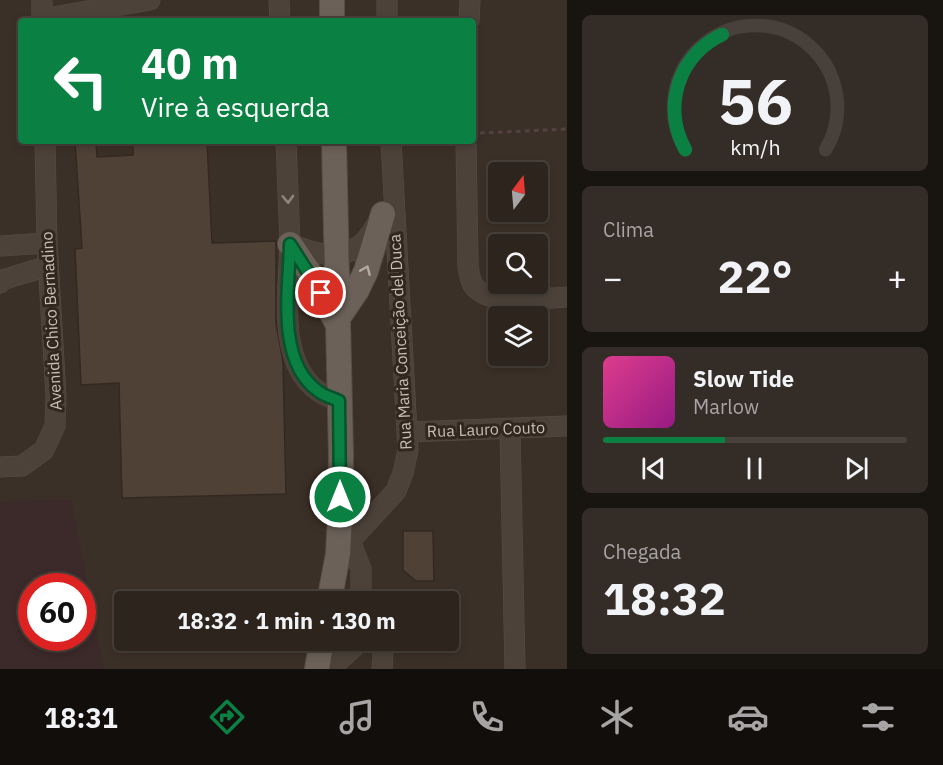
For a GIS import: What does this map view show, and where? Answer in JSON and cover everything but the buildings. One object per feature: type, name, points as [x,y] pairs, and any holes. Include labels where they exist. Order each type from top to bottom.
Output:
[{"type":"main road","points":[[332,0],[332,18]]},
{"type":"main road","points":[[332,591],[344,547],[340,518],[334,144]]},
{"type":"main road","points":[[336,321],[357,290],[366,270],[383,214]]},
{"type":"main road","points":[[290,244],[311,274],[336,321]]},
{"type":"main road","points":[[317,669],[320,651]]},
{"type":"street","points":[[42,13],[150,0]]},
{"type":"street","points":[[279,0],[280,18]]},
{"type":"street","points":[[387,0],[387,18]]},
{"type":"street","points":[[469,18],[470,0]]},
{"type":"street","name":"Avenida Chico Bernadino","points":[[0,467],[22,466],[44,450],[55,426],[56,396],[47,243],[45,144]]},
{"type":"street","points":[[285,144],[290,244],[289,343],[295,360],[309,382],[318,392],[339,401]]},
{"type":"street","points":[[466,144],[468,267],[472,283],[488,296],[502,299],[567,297]]},
{"type":"street","points":[[290,244],[320,254],[335,255],[359,246],[383,214],[391,145]]},
{"type":"street","name":"Rua Maria Conceição del Duca","points":[[344,547],[396,491],[408,450],[391,145]]},
{"type":"street","points":[[0,246],[47,243]]},
{"type":"street","points":[[0,283],[2,280],[48,266]]},
{"type":"street","name":"Rua Lauro Couto","points":[[407,432],[567,426]]},
{"type":"street","points":[[510,429],[515,669]]},
{"type":"street","points":[[344,547],[361,569],[363,591]]},
{"type":"street","points":[[330,669],[347,651]]},
{"type":"street","points":[[351,669],[354,651]]},
{"type":"street","points":[[382,669],[383,651]]},
{"type":"path","points":[[476,133],[567,129]]},
{"type":"shaded area","points":[[71,500],[85,573],[18,573],[18,651],[96,651],[96,628],[104,669],[0,669],[0,501]]},
{"type":"route","points":[[321,293],[290,244],[289,343],[295,360],[309,382],[318,392],[339,401],[340,497]]}]
